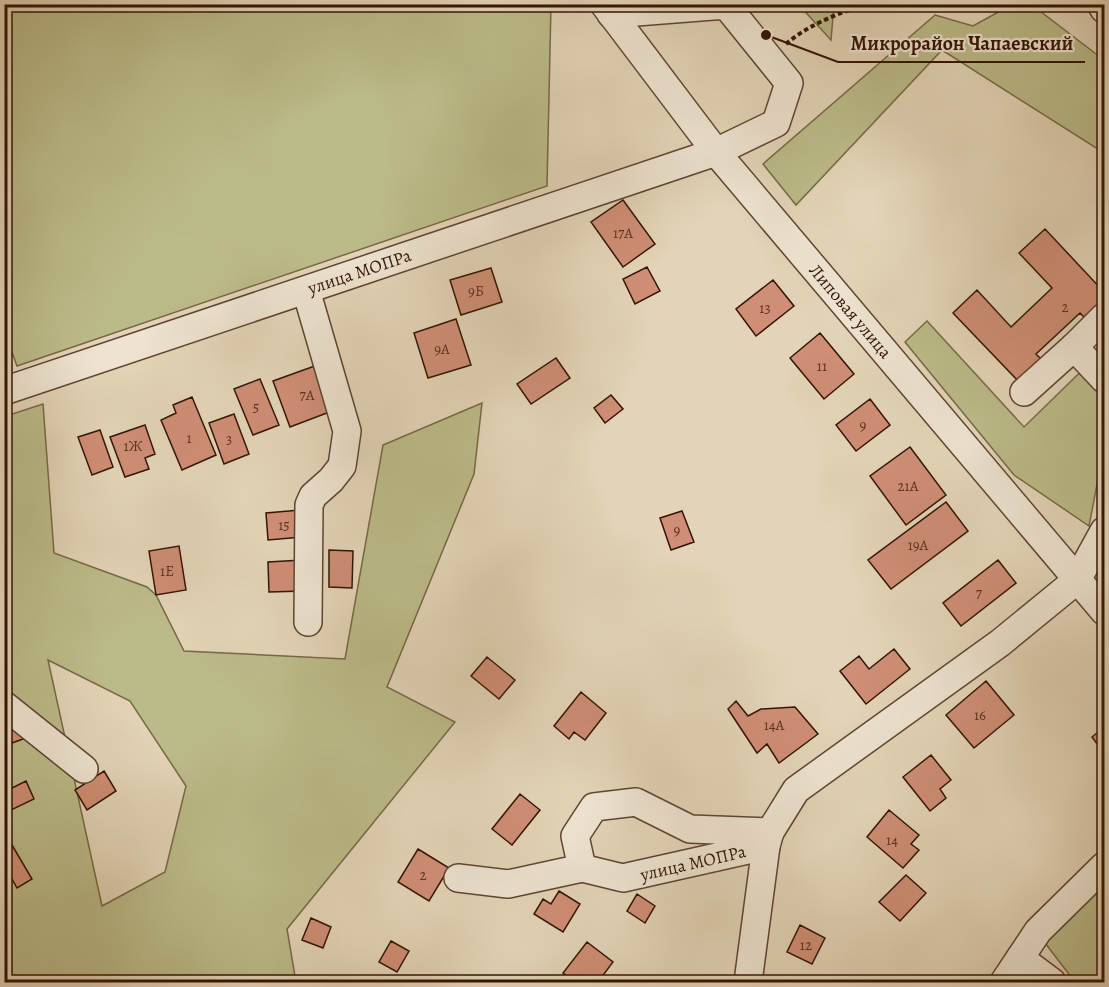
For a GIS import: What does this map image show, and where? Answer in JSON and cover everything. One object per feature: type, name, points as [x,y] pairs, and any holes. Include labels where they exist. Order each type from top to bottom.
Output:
[{"type":"street","points":[[1101,4],[1104,9]]},
{"type":"street","points":[[607,9],[726,5],[769,58]]},
{"type":"street","name":"Липовая улица","points":[[607,9],[716,152],[1104,611]]},
{"type":"street","name":"улица МОПРа","points":[[4,392],[716,152],[776,123],[789,82],[769,58]]},
{"type":"street","points":[[306,290],[347,431],[342,466],[331,480],[313,496],[309,506],[308,622]]},
{"type":"street","points":[[1024,392],[1104,317]]},
{"type":"street","points":[[1074,347],[1104,379]]},
{"type":"street","points":[[1077,580],[1104,531]]},
{"type":"street","name":"улица МОПРа","points":[[748,982],[768,839],[796,790],[1000,643],[1077,580]]},
{"type":"street","points":[[4,705],[84,769]]},
{"type":"street","name":"улица МОПРа","points":[[636,802],[690,829],[768,839],[623,878],[582,867],[575,836],[594,807],[636,802]]},
{"type":"street","points":[[1004,982],[1038,931],[1104,866]]},
{"type":"street","points":[[458,878],[508,884],[582,867]]},
{"type":"street","points":[[1020,958],[1052,982]]},
{"type":"path","points":[[840,4],[848,10]]},
{"type":"path","points":[[769,58],[796,35],[848,10],[868,4]]},
{"type":"green space","points":[[5,4],[551,5],[547,186],[17,366],[4,330]]},
{"type":"green space","points":[[799,5],[834,5],[831,40]]},
{"type":"green space","points":[[1011,5],[1032,5],[1104,60],[1104,153],[942,50],[796,205],[763,164],[935,15],[973,26]]},
{"type":"green space","points":[[927,321],[1024,427],[1104,349],[1104,448],[1089,526],[1014,475],[905,342]]},
{"type":"green space","points":[[482,403],[474,474],[387,687],[455,722],[287,929],[296,982],[5,982],[4,466],[9,415],[43,404],[54,553],[147,587],[156,595],[184,651],[345,659],[383,445]],"holes":[[[48,660],[130,701],[186,786],[165,872],[102,906]]]},
{"type":"green space","points":[[1104,883],[1104,982],[1075,982],[1042,939]]},
{"type":"building","points":[[623,200],[655,244],[623,267],[591,222]]},
{"type":"building","points":[[1045,229],[1104,292],[1104,302],[1086,319],[1080,313],[1036,354],[1042,360],[1019,382],[953,313],[977,290],[1011,327],[1052,288],[1019,253]]},
{"type":"building","points":[[647,267],[660,291],[635,304],[623,279]]},
{"type":"building","points":[[491,268],[502,302],[461,315],[450,280]]},
{"type":"building","points":[[773,280],[794,306],[756,336],[736,309]]},
{"type":"building","points":[[456,319],[471,365],[428,378],[414,333]]},
{"type":"building","points":[[820,333],[854,374],[824,399],[790,358]]},
{"type":"building","points":[[556,358],[570,378],[531,404],[517,384]]},
{"type":"building","points":[[323,363],[340,408],[290,427],[273,381]]},
{"type":"building","points":[[260,379],[279,425],[253,435],[234,389]]},
{"type":"building","points":[[611,395],[623,409],[605,423],[594,408]]},
{"type":"building","points":[[192,397],[216,455],[182,470],[161,420],[176,413],[173,405]]},
{"type":"building","points":[[870,399],[890,425],[856,451],[836,425]]},
{"type":"building","points":[[234,414],[249,454],[224,464],[209,423]]},
{"type":"building","points":[[145,425],[155,454],[145,458],[149,469],[125,477],[110,437]]},
{"type":"building","points":[[100,430],[113,467],[92,475],[78,437]]},
{"type":"building","points":[[910,447],[946,495],[906,525],[870,476]]},
{"type":"building","points":[[946,502],[968,531],[891,589],[868,560]]},
{"type":"building","points":[[300,510],[302,537],[268,540],[266,513]]},
{"type":"building","points":[[682,511],[694,542],[671,550],[660,518]]},
{"type":"building","points":[[179,546],[186,590],[156,595],[149,551]]},
{"type":"building","points":[[329,550],[353,551],[352,588],[329,587]]},
{"type":"building","points":[[302,560],[304,591],[269,592],[268,562]]},
{"type":"building","points":[[998,560],[1016,583],[961,626],[943,603]]},
{"type":"building","points":[[894,649],[910,669],[866,704],[840,671],[859,656],[869,669]]},
{"type":"building","points":[[487,657],[515,680],[499,699],[471,676]]},
{"type":"building","points":[[986,681],[1014,715],[974,748],[946,715]]},
{"type":"building","points":[[581,692],[606,713],[585,740],[574,732],[569,739],[554,726]]},
{"type":"building","points":[[736,701],[748,716],[761,709],[795,707],[818,734],[779,763],[767,744],[757,753],[728,709]]},
{"type":"building","points":[[17,721],[23,739],[4,746],[4,726]]},
{"type":"building","points":[[1104,727],[1104,753],[1092,737]]},
{"type":"building","points":[[931,755],[951,780],[940,789],[946,798],[930,811],[903,777]]},
{"type":"building","points":[[104,771],[116,791],[87,810],[75,790]]},
{"type":"building","points":[[26,781],[34,799],[7,812],[4,792]]},
{"type":"building","points":[[520,794],[540,810],[512,845],[492,829]]},
{"type":"building","points":[[889,810],[919,835],[911,844],[919,850],[903,868],[867,837]]},
{"type":"building","points":[[12,845],[32,879],[17,888],[12,879],[4,883],[4,849]]},
{"type":"building","points":[[418,849],[449,868],[429,901],[398,882]]},
{"type":"building","points":[[906,875],[926,893],[900,921],[879,902]]},
{"type":"building","points":[[559,891],[580,904],[563,932],[534,914],[543,899],[551,904]]},
{"type":"building","points":[[637,894],[655,906],[645,923],[627,911]]},
{"type":"building","points":[[311,918],[331,927],[323,948],[302,940]]},
{"type":"building","points":[[800,925],[825,938],[812,964],[787,952]]},
{"type":"building","points":[[391,941],[409,951],[397,972],[379,962]]},
{"type":"building","points":[[587,942],[613,962],[598,982],[575,982],[563,973]]},
{"type":"place","name":"Микрорайон Чапаевский","points":[[766,35]]}]
